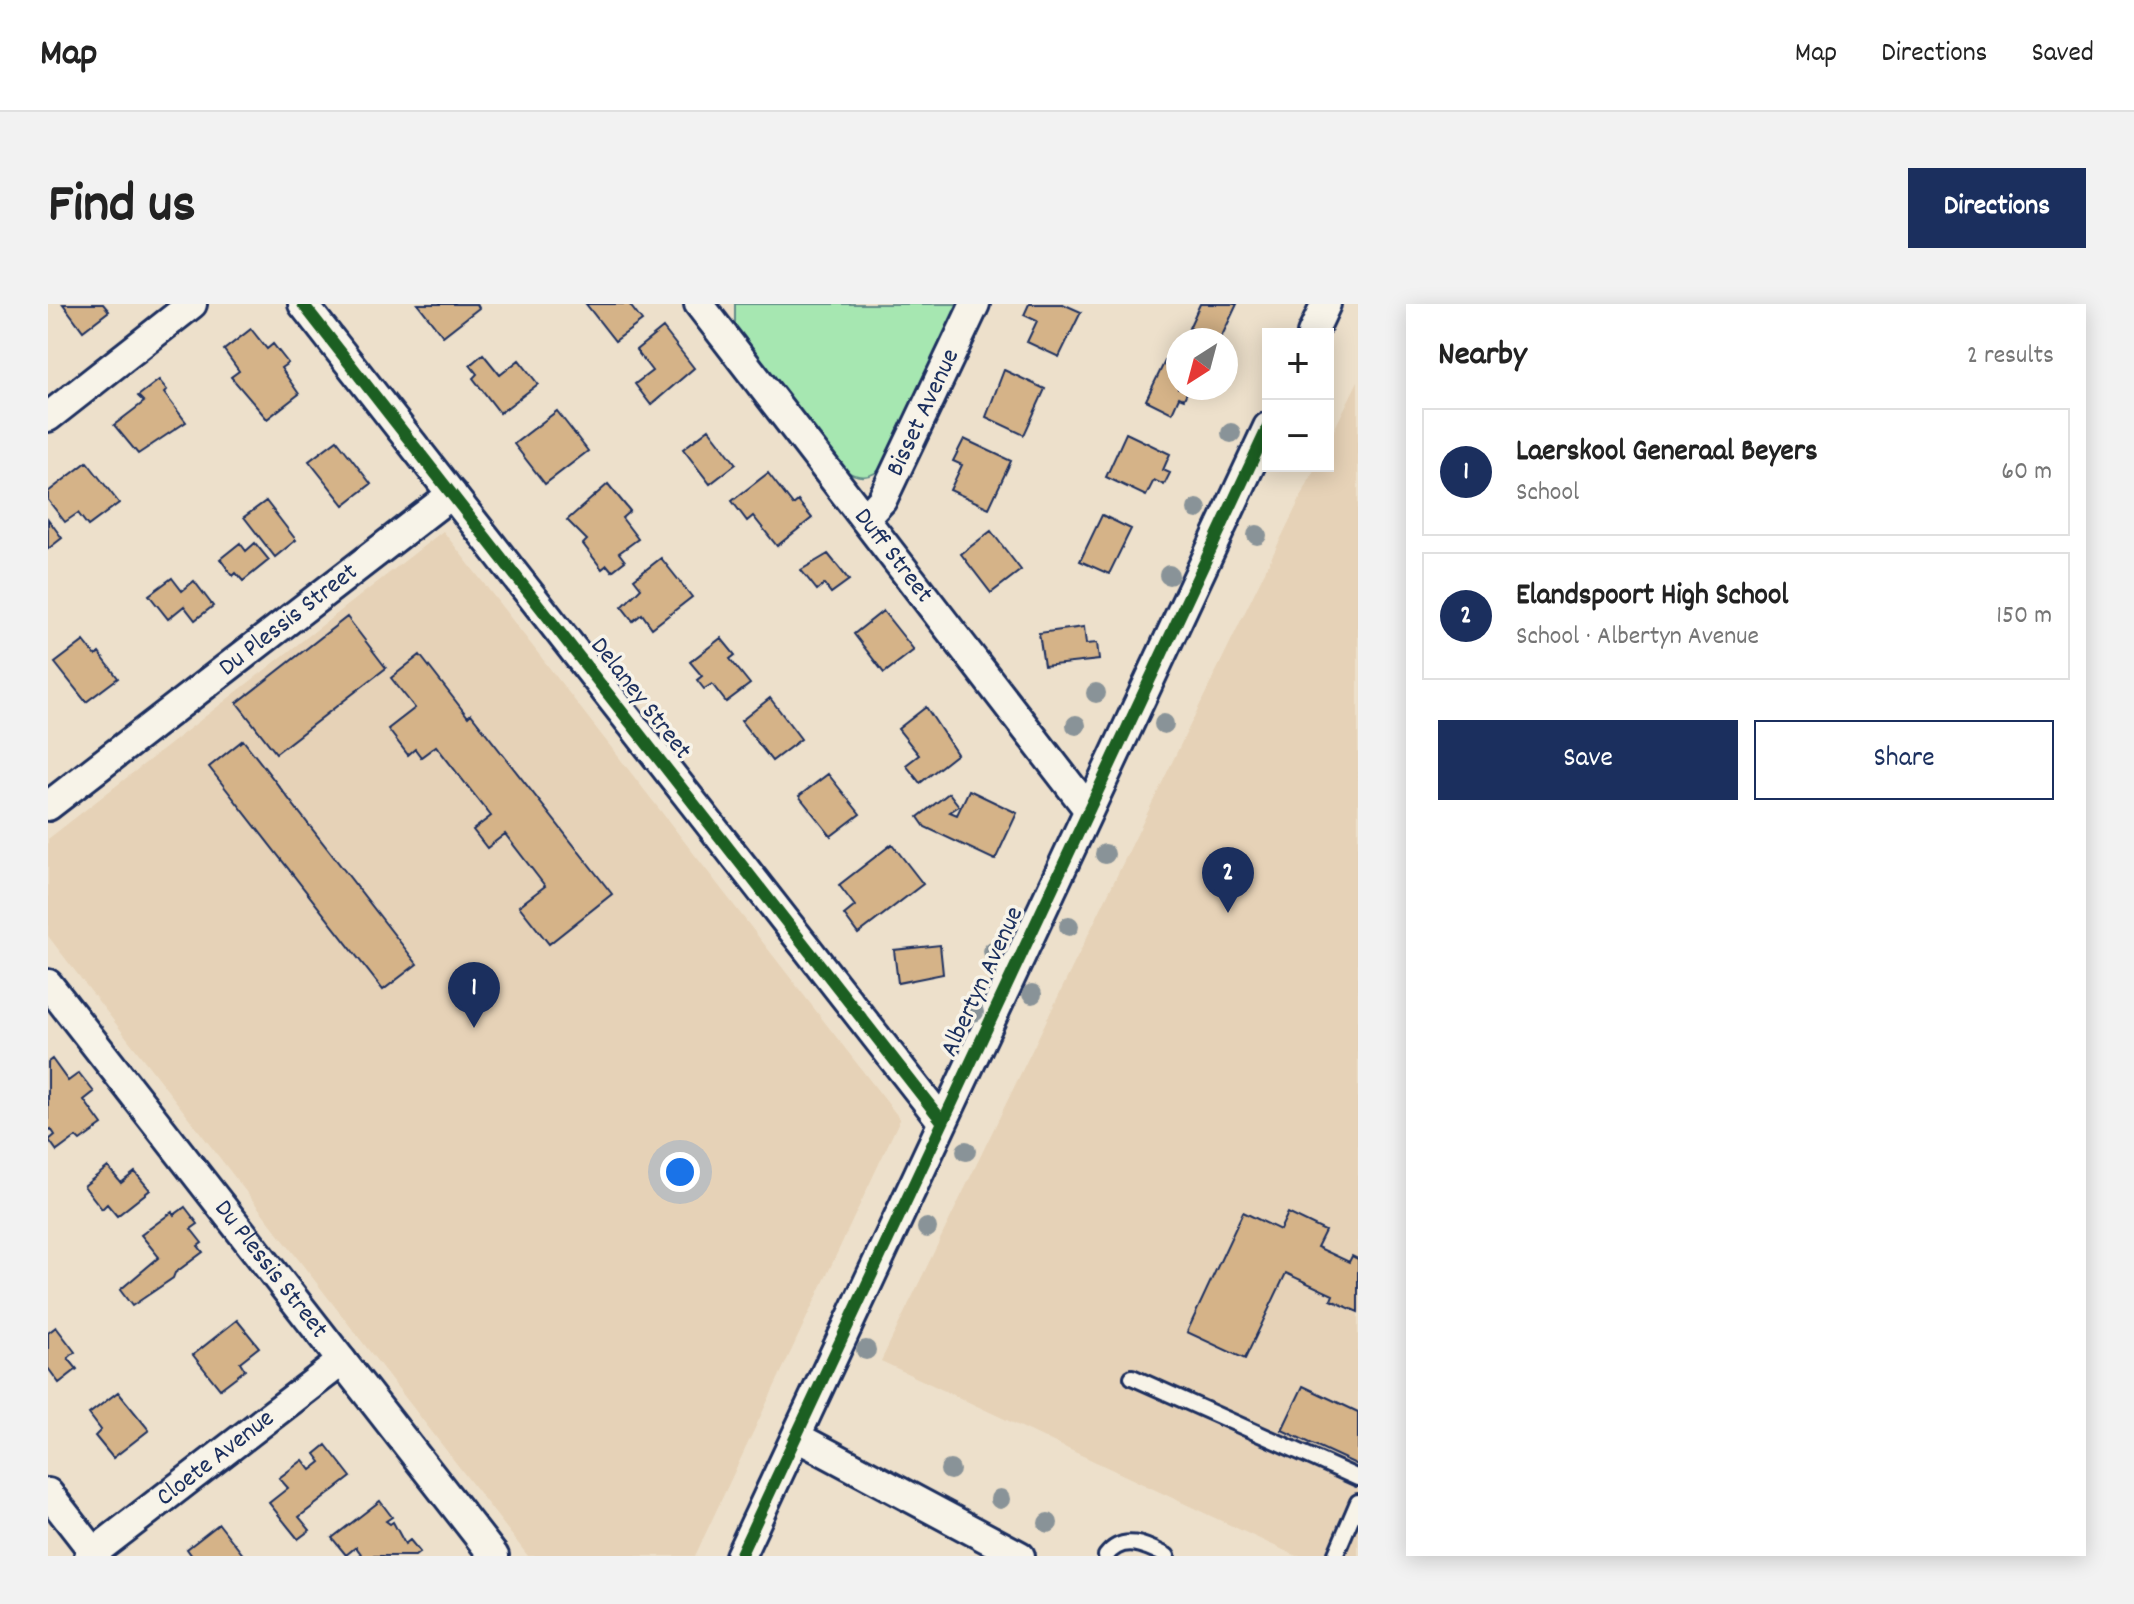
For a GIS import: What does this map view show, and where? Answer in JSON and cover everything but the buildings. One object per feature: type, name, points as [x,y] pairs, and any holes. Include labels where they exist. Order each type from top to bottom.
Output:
[{"type":"street","points":[[48,417],[192,304]]},
{"type":"street","name":"Delaney Street","points":[[303,304],[942,1121]]},
{"type":"street","name":"Duff Street","points":[[699,304],[1088,809]]},
{"type":"street","name":"Bisset Avenue","points":[[866,517],[882,500],[893,479],[975,304]]},
{"type":"street","points":[[1315,328],[1326,304]]},
{"type":"street","name":"Albertyn Avenue","points":[[740,1556],[1262,440]]},
{"type":"street","name":"Du Plessis Street","points":[[48,806],[452,494]]},
{"type":"street","name":"Du Plessis Street","points":[[48,984],[494,1556]]},
{"type":"street","name":"Cloete Avenue","points":[[93,1555],[342,1361]]},
{"type":"street","points":[[797,1437],[1020,1556]]},
{"type":"street","points":[[48,1493],[93,1555]]},
{"type":"lane","points":[[1132,1377],[1358,1478]]},
{"type":"lane","points":[[1335,1556],[1358,1502]]},
{"type":"lane","points":[[1106,1556],[1122,1543],[1135,1543],[1167,1556]]},
{"type":"shaded area","points":[[1358,381],[1358,1556],[1296,1556],[881,1361],[1313,472],[1334,472],[1334,430]]},
{"type":"shaded area","points":[[443,531],[900,1119],[695,1556],[528,1556],[48,936],[48,839]]},
{"type":"green space","points":[[735,304],[959,304],[884,465],[875,473],[864,476],[842,469],[743,339],[735,325]]},
{"type":"cycle path","points":[[303,304],[942,1121]]},
{"type":"cycle path","points":[[740,1556],[1262,440]]},
{"type":"place","name":"Elandspoort High School","points":[[1228,913]]},
{"type":"place","name":"Laerskool Generaal Beyers","points":[[474,1028]]}]
